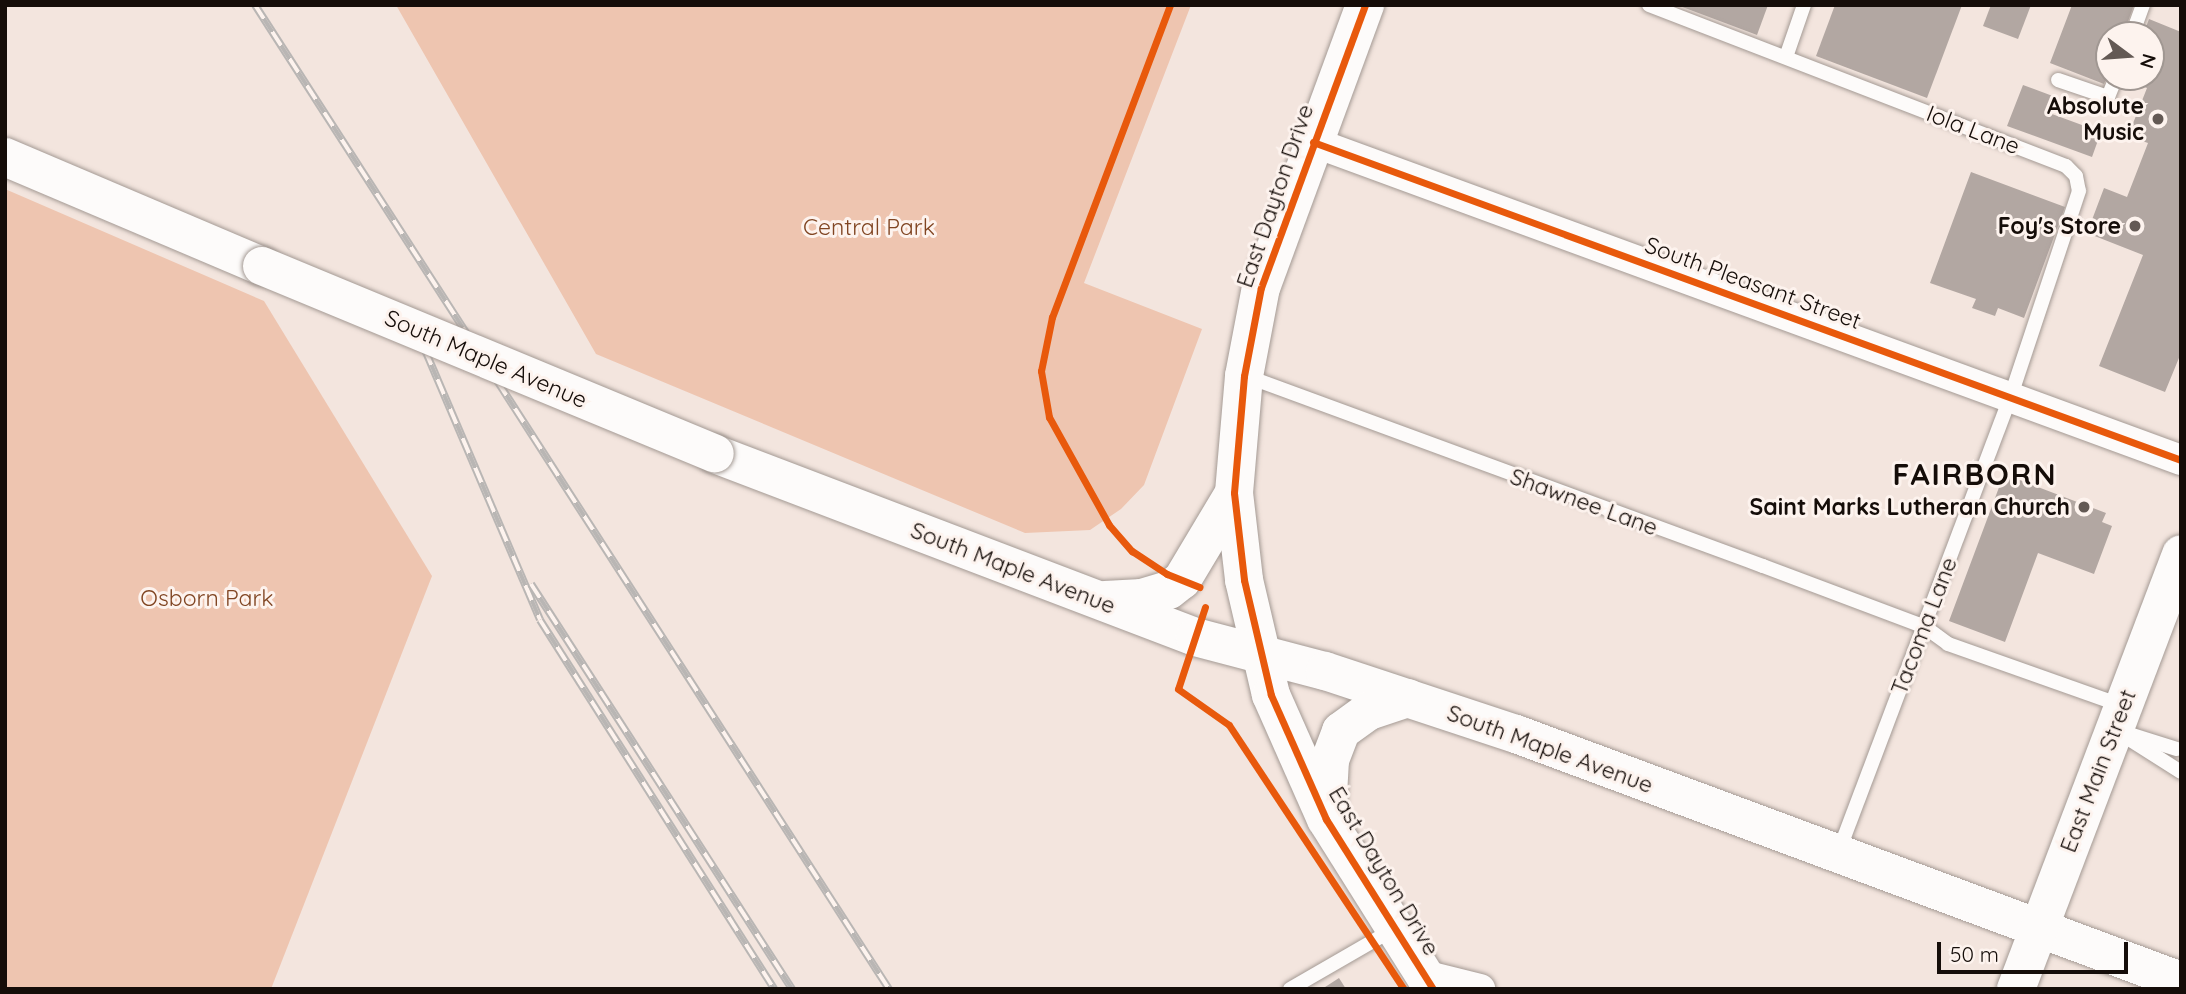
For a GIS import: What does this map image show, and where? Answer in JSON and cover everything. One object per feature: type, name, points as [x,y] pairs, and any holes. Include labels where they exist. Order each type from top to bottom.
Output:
[{"type":"main road","name":"East Dayton Drive","points":[[1365,5],[1261,287],[1244,376],[1234,493],[1259,654],[1270,695],[1326,819],[1429,982]]},
{"type":"main road","name":"South Maple Avenue","points":[[5,158],[715,454],[1195,637],[1408,698],[1837,854],[2039,929],[2156,980]]},
{"type":"main road","points":[[1100,600],[1142,598],[1169,590],[1194,565],[1234,493]]},
{"type":"main road","name":"East Main Street","points":[[2016,989],[2181,554]]},
{"type":"main road","points":[[1326,819],[1330,760],[1341,731],[1369,711],[1408,698]]},
{"type":"street","name":"South Pleasant Street","points":[[1313,142],[2181,460]]},
{"type":"street","points":[[1429,982],[1480,989]]},
{"type":"lane","name":"Iola Lane","points":[[1649,5],[2066,166],[2076,176],[2077,204],[2010,398]]},
{"type":"lane","points":[[1786,57],[1804,5]]},
{"type":"lane","points":[[2058,80],[2108,97],[2110,91]]},
{"type":"lane","name":"Shawnee Lane","points":[[1244,376],[1925,627],[1948,645],[2118,718]]},
{"type":"lane","name":"Tacoma Lane","points":[[1837,854],[2010,398]]},
{"type":"lane","points":[[2118,718],[2176,749]]},
{"type":"lane","points":[[2118,718],[2181,772]]},
{"type":"lane","points":[[1290,989],[1394,929]]},
{"type":"green space","name":"Central Park","points":[[396,5],[1191,5],[1084,283],[1202,329],[1144,485],[1121,509],[1090,530],[1025,533],[596,354]]},
{"type":"green space","name":"Osborn Park","points":[[5,189],[264,301],[432,576],[271,989],[5,989]]},
{"type":"building","points":[[1677,5],[1768,5],[1757,35]]},
{"type":"building","points":[[1835,5],[1962,5],[1927,98],[1816,56]]},
{"type":"building","points":[[1991,5],[2031,5],[2018,39],[1983,26]]},
{"type":"building","points":[[2072,5],[2134,5],[2128,21],[2095,21],[2095,80],[2050,63]]},
{"type":"building","points":[[2165,26],[2181,32],[2181,353],[2165,392],[2099,366],[2143,255],[2087,233],[2104,188],[2127,197],[2148,143],[2128,136],[2146,91],[2165,91]]},
{"type":"building","points":[[2023,85],[2058,98],[2052,114],[2101,132],[2092,157],[2007,126]]},
{"type":"building","points":[[1971,172],[2065,207],[2024,318],[1998,308],[1995,316],[1972,308],[1976,299],[1930,283]]},
{"type":"building","points":[[2004,474],[2106,513],[2102,522],[2112,526],[2094,574],[2038,553],[2005,642],[1949,621]]},
{"type":"building","points":[[1339,978],[1346,989],[1322,989]]},
{"type":"railway","points":[[255,5],[889,989]]},
{"type":"railway","points":[[425,350],[540,620],[774,989]]},
{"type":"railway","points":[[531,584],[792,989]]},
{"type":"cycle path","points":[[1170,5],[1052,317],[1041,371],[1049,417],[1109,525],[1132,551],[1167,574],[1199,587]]},
{"type":"cycle path","points":[[1365,5],[1261,287],[1244,376],[1234,493],[1244,580],[1271,695],[1326,819],[1433,989]]},
{"type":"cycle path","points":[[1313,142],[2181,460]]},
{"type":"cycle path","points":[[1205,607],[1178,689],[1229,725],[1404,989]]},
{"type":"place","name":"Absolute Music","points":[[2158,119]]},
{"type":"place","name":"Foy's Store","points":[[2135,226]]},
{"type":"place","name":"Saint Marks Lutheran Church","points":[[2084,507]]},
{"type":"district","name":"FAIRBORN","points":[[1975,474]]}]
